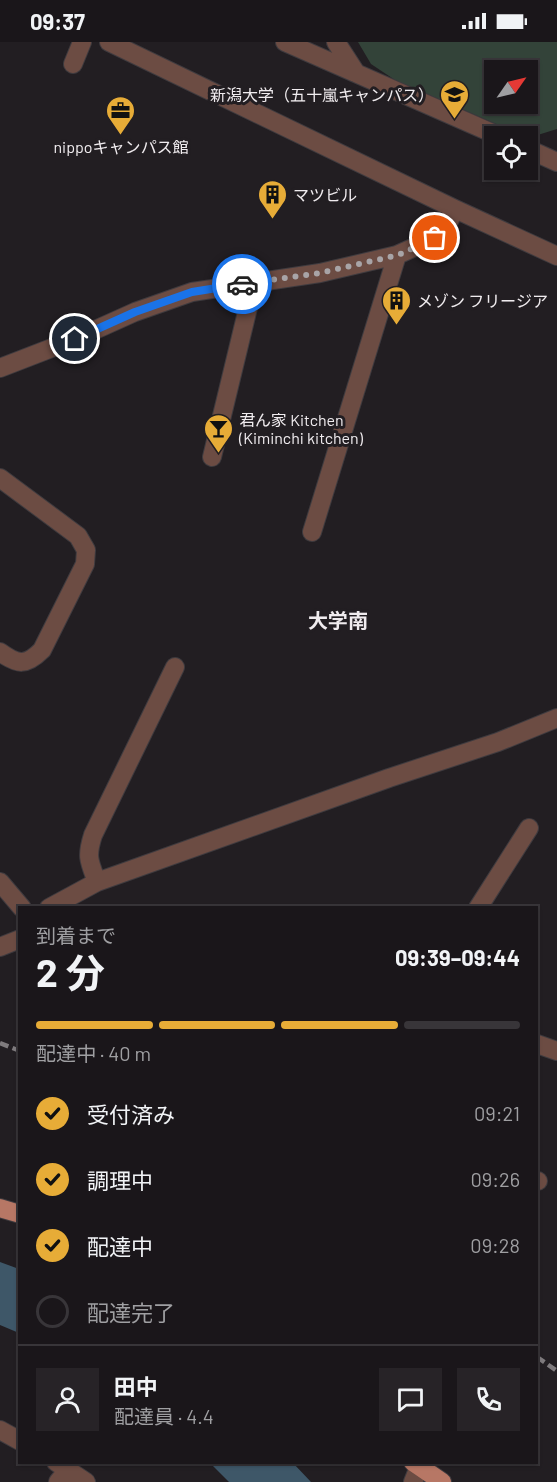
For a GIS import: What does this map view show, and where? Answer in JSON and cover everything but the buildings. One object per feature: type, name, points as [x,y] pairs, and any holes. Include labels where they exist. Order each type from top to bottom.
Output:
[{"type":"main road","points":[[0,1208],[18,1213]]},
{"type":"main road","points":[[415,1470],[442,1482]]},
{"type":"street","points":[[73,64],[82,42]]},
{"type":"street","points":[[109,42],[557,256]]},
{"type":"street","points":[[285,42],[484,129]]},
{"type":"street","points":[[336,42],[356,74]]},
{"type":"street","points":[[538,153],[557,162]]},
{"type":"street","points":[[0,368],[75,339],[135,312],[192,292],[320,273],[398,255],[435,238],[446,227],[455,209]]},
{"type":"street","points":[[312,532],[398,255]]},
{"type":"street","points":[[212,457],[254,283]]},
{"type":"street","points":[[0,478],[78,536],[86,550],[85,564],[42,650],[32,659],[20,663],[0,652]]},
{"type":"street","points":[[97,882],[89,862],[88,849],[93,835],[175,667]]},
{"type":"street","points":[[53,906],[97,882],[389,778],[498,742],[557,718]]},
{"type":"street","points":[[479,906],[529,828]]},
{"type":"street","points":[[0,882],[20,906]]},
{"type":"street","points":[[0,947],[18,940]]},
{"type":"street","points":[[538,1044],[557,1051]]},
{"type":"street","points":[[0,1430],[18,1441]]},
{"type":"street","points":[[61,1471],[86,1482]]},
{"type":"green space","points":[[358,42],[557,42],[557,129],[538,135],[538,126],[501,126],[395,80],[371,64]]},
{"type":"water","points":[[0,1262],[18,1269],[18,1333],[0,1325]]},
{"type":"water","points":[[211,1464],[294,1464],[311,1482],[229,1482]]},
{"type":"railway","points":[[0,1043],[18,1050]]},
{"type":"railway","points":[[538,1358],[557,1371]]},
{"type":"way so far","points":[[242,284],[320,273],[398,255],[435,238]]},
{"type":"place","name":"新潟大学（五十嵐キャンパス）","points":[[455,120]]},
{"type":"place","name":"nippoキャンパス館","points":[[121,136]]},
{"type":"place","name":"マツビル","points":[[272,220]]},
{"type":"place","name":"メゾン フリージア","points":[[396,326]]},
{"type":"place","name":"君ん家 Kitchen (Kiminchi kitchen)","points":[[218,454]]},
{"type":"district","name":"大学南","points":[[338,620]]},
{"type":"route","points":[[75,339],[135,312],[192,292],[242,284]]}]
